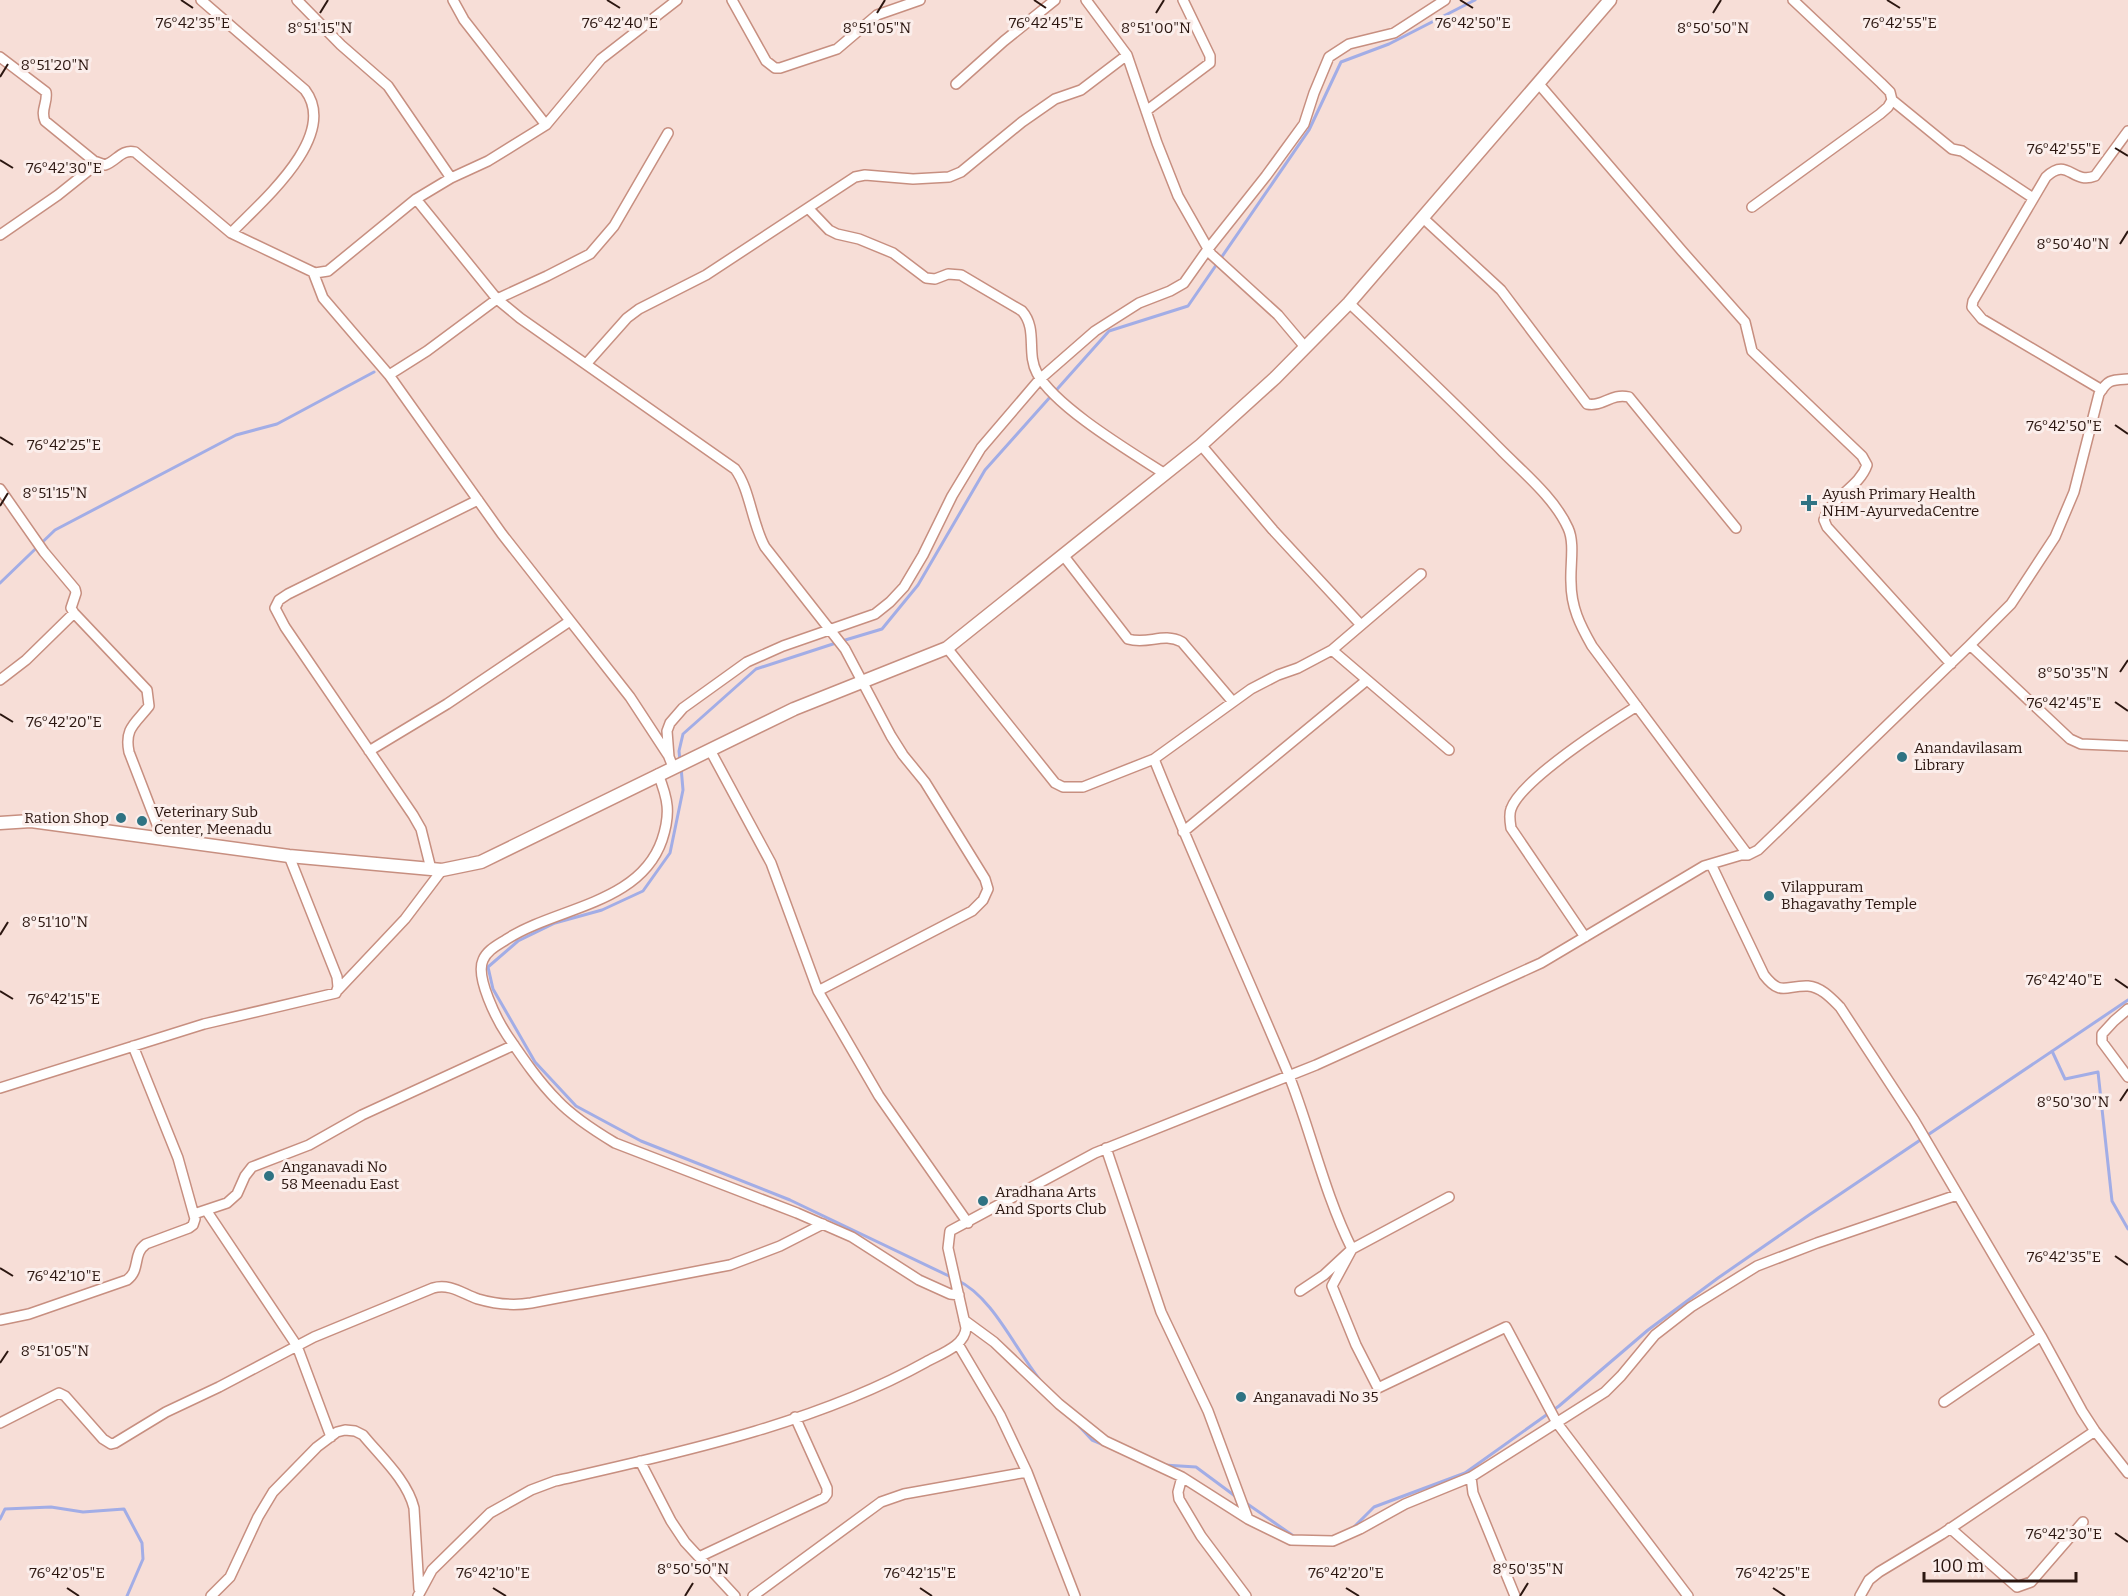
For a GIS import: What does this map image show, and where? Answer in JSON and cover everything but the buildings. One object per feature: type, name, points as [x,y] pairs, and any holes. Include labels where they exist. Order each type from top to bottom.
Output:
[{"type":"street","points":[[201,0],[305,90],[314,107],[310,138],[295,162],[276,186],[231,233]]},
{"type":"street","points":[[297,0],[341,45],[388,86],[451,178]]},
{"type":"street","points":[[453,0],[464,20],[546,125]]},
{"type":"street","points":[[0,235],[98,164],[109,164],[128,150],[135,152],[231,233],[313,272],[328,271],[416,199],[451,178],[488,161],[546,125],[601,59],[677,0]]},
{"type":"street","points":[[732,0],[766,61],[775,68],[780,68],[837,49],[877,15],[920,0]]},
{"type":"street","points":[[956,84],[1055,0]]},
{"type":"street","points":[[1086,0],[1127,55],[1178,196],[1209,251],[1278,315],[1305,347]]},
{"type":"street","points":[[1146,111],[1210,63],[1210,56],[1183,0]]},
{"type":"street","points":[[676,763],[667,731],[670,723],[683,708],[747,662],[783,646],[833,632],[875,614],[904,587],[923,555],[952,495],[981,448],[1042,381],[1095,331],[1139,303],[1184,283],[1304,124],[1329,57],[1348,44],[1394,33],[1445,0]]},
{"type":"street","points":[[0,823],[31,821],[290,856],[436,870],[465,867],[481,862],[676,763],[711,750],[794,709],[947,648],[1201,445],[1275,378],[1349,303],[1610,0]]},
{"type":"street","points":[[1793,0],[1890,92],[1892,100],[1952,149],[1962,151],[2033,198]]},
{"type":"street","points":[[586,363],[627,318],[639,309],[706,274],[855,177],[865,175],[913,179],[949,177],[961,172],[1022,122],[1055,99],[1081,90],[1127,55]]},
{"type":"street","points":[[0,57],[46,92],[46,102],[42,113],[45,121],[98,164]]},
{"type":"street","points":[[1538,83],[1745,322],[1752,351],[1862,456],[1867,465],[1864,474],[1830,507],[1824,520],[1827,527],[1951,664]]},
{"type":"street","points":[[1752,207],[1880,114],[1892,100]]},
{"type":"street","points":[[2102,390],[1982,319],[1972,307],[1973,301],[2046,177],[2057,169],[2063,169],[2083,179],[2094,176],[2128,131]]},
{"type":"street","points":[[389,375],[427,351],[497,299],[590,254],[614,226],[629,203],[668,133]]},
{"type":"street","points":[[416,199],[497,299],[520,318],[735,469],[742,482],[756,528],[765,547],[845,649],[903,756],[925,782],[985,879],[988,889],[983,900],[972,910],[818,990]]},
{"type":"street","points":[[808,208],[829,230],[860,239],[893,253],[926,278],[935,279],[948,274],[961,275],[1022,311],[1028,318],[1034,367],[1042,381],[1058,398],[1110,438],[1165,474]]},
{"type":"street","points":[[1423,218],[1501,290],[1587,404],[1594,405],[1619,395],[1629,398],[1736,528]]},
{"type":"street","points":[[313,272],[323,298],[389,375],[502,534],[630,698],[676,763]]},
{"type":"street","points":[[1349,303],[1529,478],[1558,511],[1569,530],[1570,584],[1577,620],[1592,646],[1748,855]]},
{"type":"street","points":[[418,1594],[432,1570],[481,1521],[501,1506],[531,1490],[555,1481],[740,1436],[869,1390],[908,1372],[958,1344],[965,1333],[964,1320],[955,1292],[948,1248],[949,1232],[1106,1148],[1316,1065],[1541,963],[1704,866],[1748,855],[1758,849],[2011,604],[2055,537],[2074,492],[2105,384],[2111,380],[2128,379]]},
{"type":"street","points":[[1201,445],[1279,537],[1361,625]]},
{"type":"street","points":[[0,489],[44,552],[75,589],[76,593],[71,608],[74,613],[147,690],[149,706],[130,728],[127,740],[129,752],[163,840]]},
{"type":"street","points":[[436,870],[418,822],[285,627],[276,612],[276,604],[288,594],[478,500]]},
{"type":"street","points":[[1063,555],[1128,639],[1143,641],[1173,637],[1182,642],[1233,702]]},
{"type":"street","points":[[947,648],[1055,783],[1064,788],[1083,787],[1154,759],[1260,685],[1332,650],[1421,574]]},
{"type":"street","points":[[0,680],[26,660],[74,613]]},
{"type":"street","points":[[369,751],[447,704],[570,621]]},
{"type":"street","points":[[1970,645],[2070,739],[2081,744],[2128,746]]},
{"type":"street","points":[[1332,650],[1449,750]]},
{"type":"street","points":[[1183,832],[1367,680]]},
{"type":"street","points":[[1585,937],[1511,828],[1511,809],[1525,790],[1568,753],[1593,733],[1637,706]]},
{"type":"street","points":[[711,750],[771,863],[818,990],[879,1096],[968,1223]]},
{"type":"street","points":[[1154,759],[1183,832],[1289,1076],[1328,1192],[1352,1249]]},
{"type":"street","points":[[658,774],[668,802],[664,833],[658,852],[641,874],[609,894],[519,932],[491,949],[482,961],[480,975],[498,1021],[556,1100],[591,1128],[615,1143],[824,1224],[852,1237],[919,1280],[955,1292]]},
{"type":"street","points":[[290,856],[337,977],[338,990]]},
{"type":"street","points":[[1711,864],[1764,975],[1770,982],[1783,990],[1808,986],[1818,989],[1831,997],[1840,1007],[1914,1120],[2095,1431],[2128,1473]]},
{"type":"street","points":[[0,1088],[204,1024],[332,995],[405,919],[436,870]]},
{"type":"street","points":[[2128,1010],[2114,1020],[2102,1034],[2102,1042],[2128,1077]]},
{"type":"street","points":[[194,1214],[221,1206],[232,1199],[252,1167],[309,1145],[362,1115],[514,1045]]},
{"type":"street","points":[[0,1320],[29,1314],[127,1280],[135,1271],[140,1248],[193,1225],[194,1214],[178,1158],[133,1046]]},
{"type":"street","points":[[1106,1148],[1161,1312],[1208,1411],[1248,1519]]},
{"type":"street","points":[[964,1320],[994,1342],[1059,1404],[1105,1441],[1182,1477],[1248,1519],[1292,1540],[1333,1540],[1360,1529],[1405,1504],[1471,1477],[1605,1392],[1649,1341],[1682,1314],[1757,1266],[1957,1195]]},
{"type":"street","points":[[1300,1291],[1324,1275],[1352,1249],[1449,1197]]},
{"type":"street","points":[[206,1210],[297,1346],[331,1437]]},
{"type":"street","points":[[0,1423],[57,1393],[65,1396],[103,1439],[111,1444],[166,1412],[314,1337],[438,1286],[446,1286],[478,1299],[506,1304],[531,1303],[730,1264],[780,1246],[824,1224]]},
{"type":"street","points":[[1352,1249],[1332,1286],[1356,1345],[1378,1388],[1506,1327],[1557,1423],[1688,1596]]},
{"type":"street","points":[[1944,1402],[2041,1336]]},
{"type":"street","points":[[958,1344],[1000,1415],[1027,1472],[1075,1596]]},
{"type":"street","points":[[699,1557],[824,1498],[827,1494],[827,1488],[795,1417]]},
{"type":"street","points":[[211,1596],[230,1577],[258,1517],[273,1492],[317,1447],[345,1430],[363,1435],[405,1486],[411,1497],[414,1508],[418,1594]]},
{"type":"street","points":[[1860,1596],[1869,1580],[1879,1572],[1950,1528],[2095,1431]]},
{"type":"street","points":[[640,1461],[671,1521],[699,1557],[735,1596]]},
{"type":"street","points":[[753,1596],[882,1502],[904,1494],[1027,1472]]},
{"type":"street","points":[[1182,1477],[1178,1492],[1179,1499],[1201,1536],[1246,1596]]},
{"type":"street","points":[[1471,1477],[1473,1493],[1515,1596]]},
{"type":"street","points":[[1950,1528],[2018,1587],[2031,1582],[2083,1522]]},
{"type":"waterway","points":[[842,641],[882,629],[918,585],[985,470],[1109,331],[1188,306],[1309,130],[1341,62],[1389,44],[1475,0]]},
{"type":"waterway","points":[[0,583],[55,530],[236,435],[277,424],[374,372]]},
{"type":"waterway","points":[[680,761],[679,751],[683,734],[756,669],[836,643]]},
{"type":"waterway","points":[[681,767],[683,790],[670,853],[643,891],[602,910],[555,923],[518,941],[488,967],[493,989],[535,1062],[576,1106],[641,1141],[790,1200],[951,1277]]},
{"type":"waterway","points":[[1352,1529],[1374,1507],[1465,1473],[1559,1406],[1648,1330],[1718,1278],[2128,1000]]},
{"type":"waterway","points":[[2052,1051],[2065,1079],[2098,1072],[2112,1201],[2128,1229]]},
{"type":"waterway","points":[[957,1280],[982,1298],[1040,1380]]},
{"type":"waterway","points":[[1079,1426],[1092,1440],[1104,1445]]},
{"type":"waterway","points":[[1164,1465],[1196,1467],[1235,1496]]},
{"type":"waterway","points":[[1246,1503],[1295,1537]]},
{"type":"waterway","points":[[0,1519],[5,1509],[51,1507],[83,1512],[124,1509],[142,1543],[143,1559],[127,1596]]},
{"type":"place","name":"Ayush Primary Health NHM-AyurvedaCentre","points":[[1809,503]]},
{"type":"place","name":"Anandavilasam Library","points":[[1902,757]]},
{"type":"place","name":"Ration Shop","points":[[121,818]]},
{"type":"place","name":"Veterinary Sub Center, Meenadu","points":[[142,821]]},
{"type":"place","name":"Vilappuram Bhagavathy Temple","points":[[1769,896]]},
{"type":"place","name":"Anganavadi No 58 Meenadu East","points":[[269,1176]]},
{"type":"place","name":"Aradhana Arts And Sports Club","points":[[983,1201]]},
{"type":"place","name":"Anganavadi No 35","points":[[1241,1397]]}]
